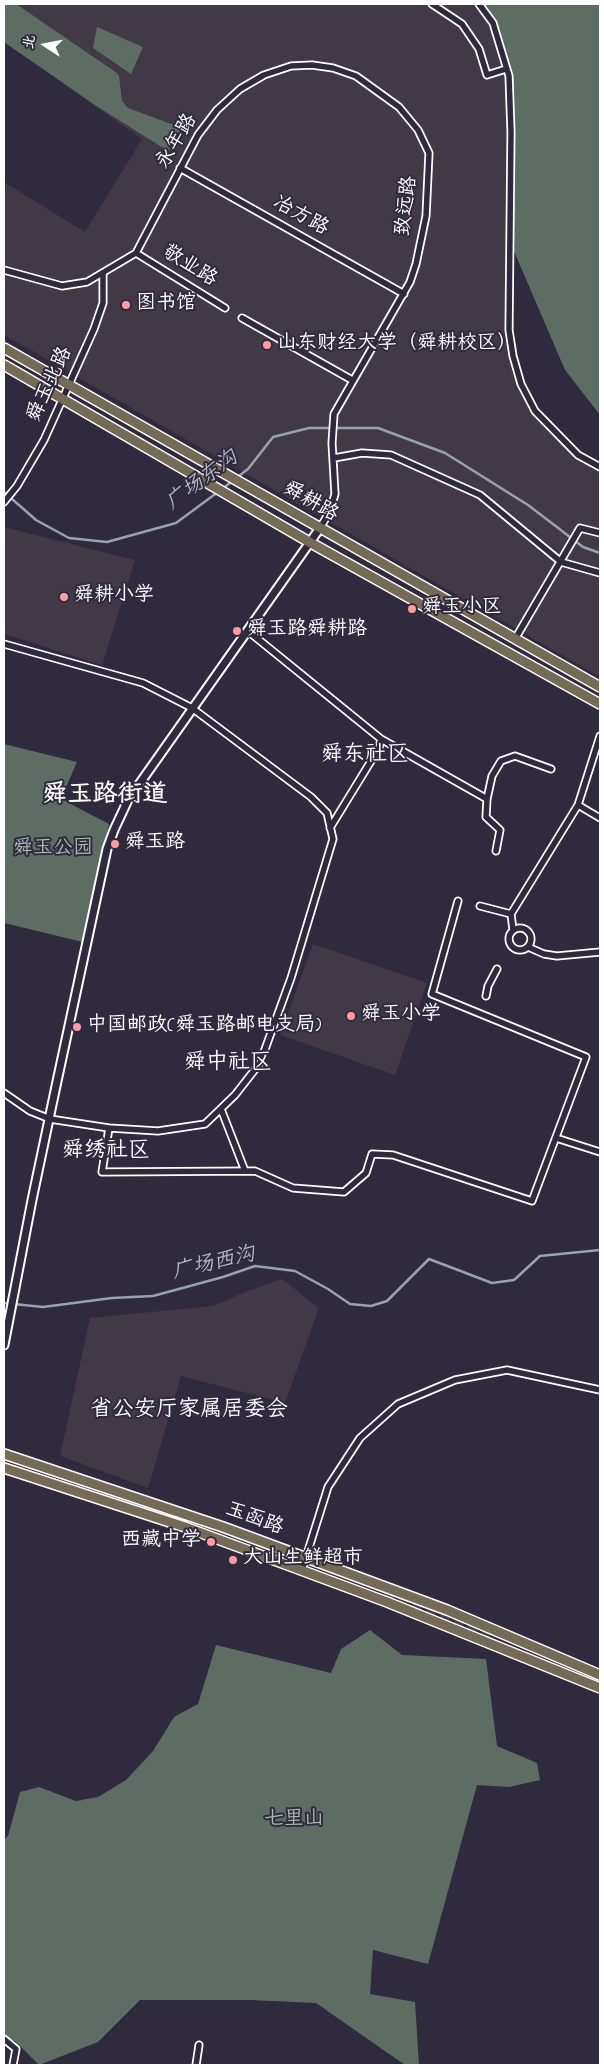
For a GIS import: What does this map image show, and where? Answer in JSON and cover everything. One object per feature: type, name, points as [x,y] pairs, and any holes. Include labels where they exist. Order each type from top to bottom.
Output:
[{"type":"main road","name":"舜耕路","points":[[4,348],[600,687]]},
{"type":"main road","name":"舜耕路","points":[[4,365],[311,543],[600,704]]},
{"type":"main road","name":"玉函路","points":[[4,1454],[223,1527],[307,1558],[447,1610],[600,1675]]},
{"type":"main road","name":"玉函路","points":[[4,1468],[185,1527],[302,1570],[600,1688]]},
{"type":"street","points":[[432,4],[462,24],[479,50],[487,75],[506,69]]},
{"type":"street","points":[[479,4],[493,23],[509,76],[511,132],[509,320],[513,356],[522,384],[535,411],[578,455],[600,467]]},
{"type":"street","name":"永年路","points":[[136,253],[198,135],[217,110],[240,89],[264,75],[291,66],[312,65]]},
{"type":"street","name":"致远路","points":[[312,65],[332,68],[356,76],[374,87],[399,107],[418,130],[429,153],[426,216],[416,264],[404,294],[352,380],[334,417],[332,443],[335,494],[330,511],[320,528]]},
{"type":"street","name":"冶方路","points":[[180,168],[404,294]]},
{"type":"street","points":[[4,270],[62,286],[87,282],[136,253]]},
{"type":"street","name":"敬业路","points":[[136,253],[225,308]]},
{"type":"street","name":"舜玉北路","points":[[4,502],[17,486],[44,440],[96,325],[103,303],[103,273]]},
{"type":"street","points":[[242,318],[352,380]]},
{"type":"street","points":[[334,458],[362,453],[391,454],[480,495],[561,562],[600,572]]},
{"type":"street","points":[[4,1346],[5,1331],[32,1200],[107,849],[128,800],[320,528]]},
{"type":"street","points":[[515,639],[580,528],[600,533]]},
{"type":"street","points":[[248,631],[381,739],[487,799]]},
{"type":"street","points":[[4,644],[143,683],[192,708],[311,797],[327,813],[333,839],[291,978],[260,1063],[235,1095],[206,1124],[158,1131],[109,1128],[50,1119],[30,1111],[4,1093]]},
{"type":"street","points":[[600,736],[578,805],[511,914],[513,930],[509,939],[513,948],[519,950],[528,947],[544,954],[557,956],[600,952]]},
{"type":"street","points":[[330,828],[379,748],[381,739]]},
{"type":"street","points":[[496,851],[500,830],[486,817],[487,799],[492,776],[501,761],[516,756],[551,769]]},
{"type":"street","points":[[578,805],[600,818]]},
{"type":"street","points":[[109,1128],[102,1172],[255,1171],[293,1188],[344,1192],[366,1172],[372,1154],[393,1155],[532,1200],[586,1056],[432,994],[458,901]]},
{"type":"street","points":[[480,906],[511,914]]},
{"type":"street","points":[[513,930],[520,928],[527,930],[531,936],[528,947]]},
{"type":"street","points":[[486,996],[488,986],[497,969]]},
{"type":"street","points":[[221,1109],[245,1171]]},
{"type":"street","points":[[556,1138],[600,1152]]},
{"type":"street","points":[[302,1570],[328,1486],[360,1438],[398,1404],[455,1380],[507,1370],[600,1390]]},
{"type":"street","points":[[4,2038],[16,2049],[13,2065]]},
{"type":"street","points":[[196,2065],[199,2046]]},
{"type":"shaded area","name":"山东财经大学（舜耕校区）","points":[[4,4],[478,4],[493,23],[509,76],[509,330],[521,384],[535,411],[578,455],[600,467],[600,677],[4,335],[4,182],[85,232],[142,139],[4,42]]},
{"type":"shaded area","name":"舜耕小学","points":[[4,527],[135,560],[102,665],[4,634]]},
{"type":"shaded area","name":"舜玉小学","points":[[313,944],[427,983],[395,1075],[280,1035]]},
{"type":"shaded area","points":[[282,1279],[319,1308],[285,1403],[181,1376],[148,1488],[60,1456],[90,1318],[213,1306]]},
{"type":"green space","points":[[4,4],[16,4],[117,73],[122,101],[128,108],[182,128],[168,151],[95,105],[4,42]]},
{"type":"green space","points":[[479,4],[600,4],[600,415],[565,370],[510,242],[509,76],[493,23]]},
{"type":"green space","points":[[97,27],[143,47],[131,74],[93,48]]},
{"type":"green space","name":"舜玉公园","points":[[4,744],[77,762],[61,799],[109,824],[83,942],[4,923]]},
{"type":"green space","name":"七里山","points":[[370,1630],[402,1655],[486,1659],[497,1746],[537,1763],[540,1780],[509,1787],[477,1785],[428,1964],[373,1950],[370,1994],[415,2002],[419,2065],[405,2065],[316,2003],[250,2000],[140,2000],[98,2042],[39,2065],[15,2041],[4,2039],[4,1839],[8,1836],[20,1792],[39,1787],[76,1801],[98,1797],[126,1780],[153,1751],[174,1717],[198,1704],[216,1645],[331,1673],[341,1649]]},
{"type":"waterway","name":"广场东沟","points":[[222,489],[248,469],[273,437],[309,428],[378,428],[445,453],[528,505],[583,547],[600,553]]},
{"type":"waterway","name":"广场东沟","points":[[4,492],[36,520],[69,538],[107,542],[176,523],[218,492]]},
{"type":"waterway","name":"广场西沟","points":[[4,1303],[43,1307],[112,1298],[153,1296],[223,1277],[255,1266],[295,1271],[328,1289],[350,1304],[371,1306],[387,1301],[429,1259],[492,1283],[514,1280],[540,1256],[600,1250]]},
{"type":"tunnel","points":[[176,1516],[252,1542]]},
{"type":"tunnel","points":[[385,1592],[491,1633]]},
{"type":"place","name":"图书馆","points":[[126,305]]},
{"type":"place","name":"山东财经大学（舜耕校区）","points":[[267,345]]},
{"type":"place","name":"舜耕小学","points":[[64,597]]},
{"type":"place","name":"舜玉小区","points":[[412,609]]},
{"type":"place","name":"舜玉路舜耕路","points":[[237,631]]},
{"type":"place","name":"舜玉路","points":[[115,844]]},
{"type":"place","name":"舜玉小学","points":[[351,1016]]},
{"type":"place","name":"中国邮政(舜玉路邮电支局)","points":[[77,1027]]},
{"type":"place","name":"西藏中学","points":[[211,1542]]},
{"type":"place","name":"大山生鲜超市","points":[[233,1560]]},
{"type":"district","name":"舜东社区","points":[[365,756]]},
{"type":"district","name":"舜玉路街道","points":[[105,797]]},
{"type":"district","name":"舜中社区","points":[[228,1064]]},
{"type":"district","name":"舜绣社区","points":[[106,1152]]},
{"type":"district","name":"省公安厅家属居委会","points":[[189,1411]]}]
